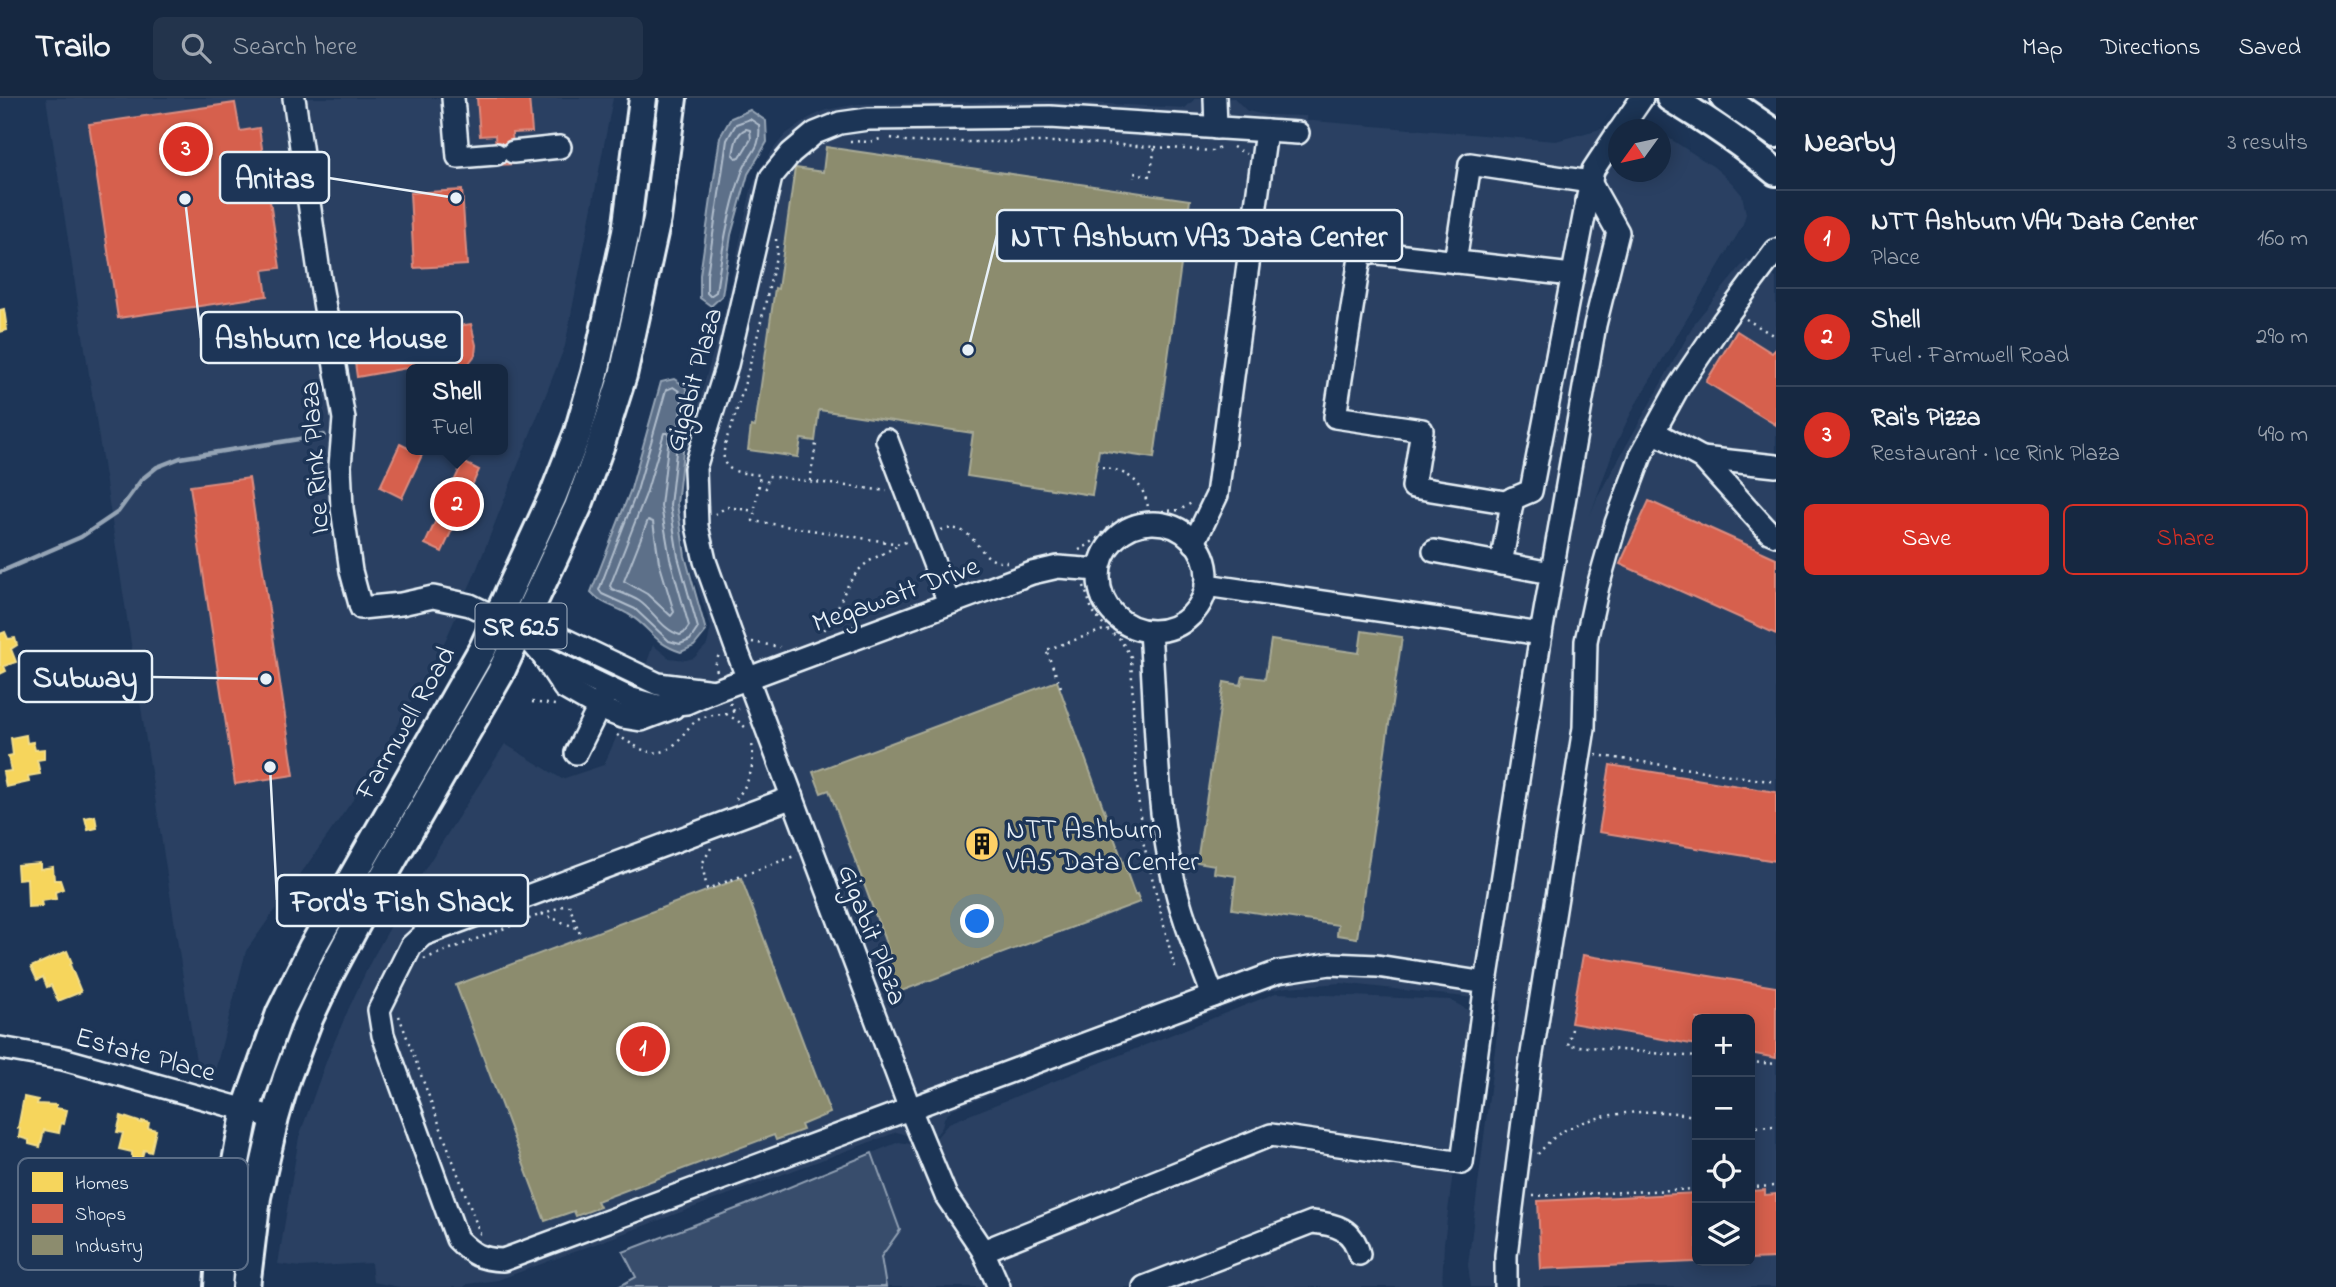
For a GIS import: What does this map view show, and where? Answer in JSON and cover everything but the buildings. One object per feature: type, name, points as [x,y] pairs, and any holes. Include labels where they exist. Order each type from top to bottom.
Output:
[{"type":"main road","name":"Farmwell Road","points":[[237,1158],[246,1109],[280,1013],[312,948],[483,648],[578,432],[595,373],[625,232],[643,98]]},
{"type":"main road","name":"Farmwell Road","points":[[246,1287],[257,1197],[275,1118],[309,1019],[330,974],[410,829],[500,674],[578,507],[601,444],[623,375],[657,219],[673,98]]},
{"type":"main road","points":[[1670,98],[1714,125],[1776,172]]},
{"type":"main road","points":[[1724,98],[1776,135]]},
{"type":"street","name":"Ice Rink Plaza","points":[[294,98],[320,279],[344,419],[340,466],[342,508],[351,571],[361,608],[433,597],[470,605],[520,629]]},
{"type":"street","points":[[453,98],[458,157],[561,148]]},
{"type":"street","points":[[1215,98],[1216,128]]},
{"type":"street","points":[[1627,119],[1642,98]]},
{"type":"street","name":"Gigabit Plaza","points":[[999,1287],[983,1251],[946,1196],[910,1109],[755,699],[754,676],[743,644],[705,561],[697,526],[695,468],[727,365],[771,177],[791,153],[815,133],[841,123],[868,119],[1050,117],[1298,133]]},
{"type":"street","points":[[1194,543],[1217,495],[1266,131]]},
{"type":"street","points":[[1572,275],[1361,251],[1335,417],[1422,430],[1413,487],[1505,502],[1531,491],[1590,182],[1593,170],[1608,148]]},
{"type":"street","points":[[1455,262],[1470,164],[1590,182]]},
{"type":"street","points":[[983,1251],[1271,1135],[1462,1163],[1486,983],[1551,573],[1595,325],[1618,232],[1590,182]]},
{"type":"street","points":[[1506,1287],[1506,1255],[1530,1066],[1584,728],[1586,640],[1598,586],[1616,523],[1642,453],[1679,386],[1731,309],[1776,250]]},
{"type":"street","points":[[1654,432],[1702,458],[1769,531],[1776,535]]},
{"type":"street","points":[[887,440],[949,603]]},
{"type":"street","points":[[1702,458],[1776,466]]},
{"type":"street","points":[[1502,564],[1513,498]]},
{"type":"street","points":[[1146,524],[1164,524],[1180,531],[1194,543],[1203,558],[1207,576],[1205,593],[1184,622],[1168,629],[1150,632],[1133,628],[1117,619],[1106,605],[1088,564],[1104,553],[1114,539],[1129,529],[1146,524]]},
{"type":"street","points":[[1434,551],[1551,573]]},
{"type":"street","name":"Megawatt Drive","points":[[520,629],[544,657],[564,688],[622,718],[641,720],[1032,573],[1088,564]]},
{"type":"street","points":[[1206,584],[1541,634]]},
{"type":"street","points":[[520,629],[555,635],[658,684],[719,689]]},
{"type":"street","points":[[1150,632],[1158,763],[1172,873],[1189,931],[1213,996]]},
{"type":"street","points":[[544,657],[629,698],[658,706],[686,703]]},
{"type":"street","points":[[576,753],[620,666]]},
{"type":"street","points":[[793,797],[423,935],[411,946],[379,1010],[383,1035],[457,1239],[471,1252],[485,1259],[503,1260],[1278,972],[1330,964],[1377,966],[1486,983]]},
{"type":"street","name":"Estate Place","points":[[0,1048],[63,1059],[275,1118]]},
{"type":"street","points":[[1144,1287],[1312,1222],[1329,1224],[1349,1234],[1356,1239],[1359,1254]]},
{"type":"path","points":[[851,141],[869,142],[886,138],[910,142],[1068,142],[1212,151],[1228,146],[1246,153],[1246,159]]},
{"type":"path","points":[[1134,178],[1134,173],[1150,176],[1154,147]]},
{"type":"path","points":[[775,232],[777,252],[753,358],[724,455],[728,467],[735,471],[760,475],[753,521],[900,544]]},
{"type":"path","points":[[1731,309],[1776,337]]},
{"type":"path","points":[[810,481],[816,444]]},
{"type":"path","points":[[1102,467],[1128,474],[1142,491],[1149,512]]},
{"type":"path","points":[[758,486],[766,488],[768,476],[887,491]]},
{"type":"path","points":[[1087,546],[1120,517],[1133,513],[1180,510],[1192,504],[1198,495]]},
{"type":"path","points":[[712,517],[727,507],[755,511]]},
{"type":"path","points":[[821,633],[833,619],[853,576],[872,558],[900,544],[949,528],[962,530],[971,536],[993,562],[1014,562]]},
{"type":"path","points":[[1087,546],[1088,564],[1084,587],[1092,610],[1106,629],[1120,639],[1130,657],[1142,837],[1174,966],[1187,962]]},
{"type":"path","points":[[1087,546],[1088,564]]},
{"type":"path","points":[[1062,687],[1046,650],[1106,629]]},
{"type":"path","points":[[755,699],[734,711],[719,689],[715,666],[721,648],[743,644],[789,648]]},
{"type":"path","points":[[743,644],[754,676]]},
{"type":"path","points":[[1580,753],[1776,782]]},
{"type":"path","points":[[414,963],[569,904]]},
{"type":"path","points":[[542,914],[577,928]]},
{"type":"path","points":[[399,1016],[484,1242]]},
{"type":"path","points":[[1572,1029],[1568,1045],[1692,1057]]},
{"type":"path","points":[[1755,1062],[1776,1064]]},
{"type":"path","points":[[1515,1187],[1548,1143],[1577,1124],[1598,1117],[1624,1114],[1665,1113],[1692,1116]]},
{"type":"path","points":[[1755,1127],[1776,1126]]},
{"type":"path","points":[[1755,1187],[1776,1186]]},
{"type":"path","points":[[1515,1187],[1692,1189]]},
{"type":"shaded area","points":[[46,98],[613,98],[565,346],[474,576],[446,639],[367,780],[246,951],[215,1071],[197,1067]]},
{"type":"shaded area","points":[[1196,98],[1234,98],[1247,111],[1266,115],[1306,116],[1307,121],[1556,141],[1604,128],[1608,130],[1608,182],[1671,182],[1671,139],[1714,167],[1742,195],[1746,214],[1742,227],[1634,407],[1614,448],[1590,516],[1597,498],[1696,321],[1747,259],[1776,278],[1776,1287],[1471,1287],[1468,1265],[1501,1001],[1341,983],[1268,991],[952,1109],[944,1118],[937,1134],[925,1139],[897,1132],[498,1280],[467,1284],[464,1287],[400,1287],[373,1282],[371,1263],[301,1267],[278,1264],[299,1137],[349,1008],[371,961],[409,894],[505,744],[562,779],[604,765],[632,706],[653,645],[669,658],[686,660],[694,658],[707,645],[711,627],[689,564],[681,523],[682,473],[685,452],[725,310],[751,190],[758,173],[775,147],[786,134],[809,118],[826,110],[859,104],[1048,101],[1185,108]]},
{"type":"shaded area","points":[[1276,993],[1450,1000],[1473,1013],[1444,1243],[1442,1287],[886,1287],[881,1257],[900,1230],[872,1153],[899,1142],[916,1145],[937,1137],[949,1123]]},
{"type":"shaded area","points":[[872,1153],[900,1230],[881,1257],[886,1287],[618,1287],[636,1277],[623,1252]]},
{"type":"water","points":[[750,110],[766,121],[767,142],[748,174],[731,235],[722,296],[711,306],[700,298],[700,275],[720,137],[731,118]]},
{"type":"water","points":[[674,379],[685,386],[689,399],[677,504],[685,556],[706,631],[694,646],[681,652],[664,644],[635,619],[591,592],[631,489],[661,382]]},
{"type":"waterway","points":[[0,572],[81,537],[118,512],[142,479],[157,467],[180,458],[324,435]]},
{"type":"place","name":"Rai's Pizza","points":[[186,149]]},
{"type":"place","name":"Anitas","points":[[456,198]]},
{"type":"place","name":"Ashburn Ice House","points":[[185,199]]},
{"type":"place","name":"NTT Ashburn VA3 Data Center","points":[[968,350]]},
{"type":"place","name":"Shell","points":[[457,504]]},
{"type":"place","name":"Subway","points":[[266,679]]},
{"type":"place","name":"Ford's Fish Shack","points":[[270,767]]},
{"type":"place","name":"NTT Ashburn VA5 Data Center","points":[[982,844]]},
{"type":"place","name":"NTT Ashburn VA4 Data Center","points":[[643,1049]]}]
